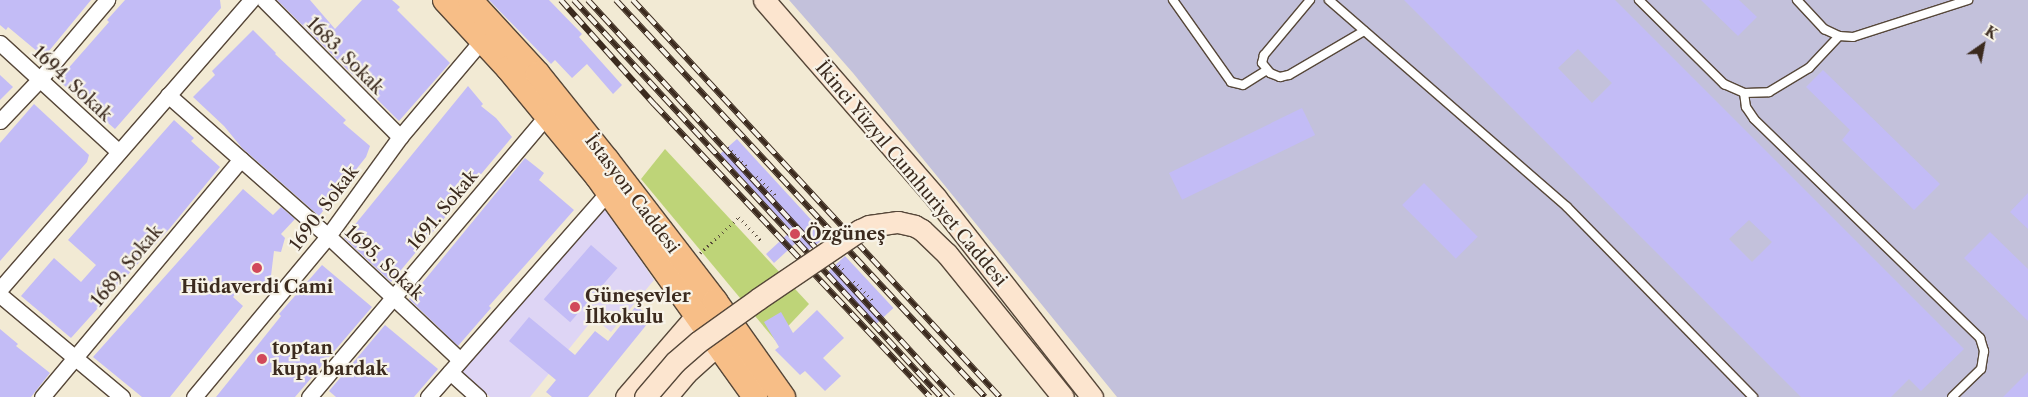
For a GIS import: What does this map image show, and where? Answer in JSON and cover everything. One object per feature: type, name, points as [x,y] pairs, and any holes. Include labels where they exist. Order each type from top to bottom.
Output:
[{"type":"main road","name":"İstasyon Caddesi","points":[[446,0],[546,115],[608,192],[755,397]]},
{"type":"main road","name":"İstasyon Caddesi","points":[[470,0],[538,74],[715,301],[783,397]]},
{"type":"main road","name":"İkinci Yüzyıl Cumhuriyet Caddesi","points":[[764,0],[936,198],[1092,397]]},
{"type":"main road","points":[[646,397],[675,362],[698,342],[751,304],[860,230],[869,226],[898,222],[915,226],[941,248],[983,296],[1063,397]]},
{"type":"main road","points":[[626,397],[696,316],[715,301]]},
{"type":"main road","points":[[666,397],[686,373],[736,330]]},
{"type":"street","points":[[0,121],[40,80],[107,0]]},
{"type":"street","points":[[0,289],[251,0]]},
{"type":"street","name":"1683. Sokak","points":[[264,0],[400,138]]},
{"type":"street","name":"1690. Sokak","points":[[194,397],[328,236],[400,138],[482,40]]},
{"type":"street","name":"1694. Sokak","points":[[0,43],[119,152]]},
{"type":"street","name":"1695. Sokak","points":[[168,95],[328,236],[460,360]]},
{"type":"street","name":"1691. Sokak","points":[[309,397],[546,115]]},
{"type":"street","name":"1689. Sokak","points":[[42,397],[241,159]]},
{"type":"street","points":[[428,397],[608,192]]},
{"type":"street","points":[[0,295],[122,397]]},
{"type":"street","points":[[450,372],[478,397]]},
{"type":"lane","points":[[1173,0],[1231,82],[1243,85],[1267,70]]},
{"type":"lane","points":[[1310,0],[1264,55],[1262,63],[1267,70],[1280,77],[1289,75],[1364,31]]},
{"type":"lane","points":[[1329,0],[1568,207],[1753,397]]},
{"type":"lane","points":[[1639,0],[1724,84],[1744,93],[1769,92],[1809,68],[1839,36]]},
{"type":"lane","points":[[1797,0],[1824,29],[1839,36],[1860,36],[1968,0]]},
{"type":"lane","points":[[1744,93],[1746,107],[1754,119],[1980,338],[1984,351],[1981,369],[1952,397]]},
{"type":"path","points":[[728,147],[748,168]]},
{"type":"path","points":[[757,176],[776,196]]},
{"type":"path","points":[[686,265],[739,217],[761,242]]},
{"type":"path","points":[[854,281],[874,302]]},
{"type":"shaded area","points":[[789,0],[2028,0],[2028,397],[1117,397],[853,73]]},
{"type":"shaded area","name":"Güneşevler İlkokulu","points":[[604,205],[654,280],[611,332],[594,318],[530,397],[490,397],[461,372],[528,297]]},
{"type":"green space","points":[[665,149],[809,304],[775,340],[641,179]]},
{"type":"building","points":[[0,0],[91,0],[44,57],[8,27],[6,30],[0,25]]},
{"type":"building","points":[[125,0],[220,0],[221,8],[115,129],[58,80],[109,22],[107,20]]},
{"type":"building","points":[[277,0],[310,0],[335,29],[362,0],[392,0],[400,7],[397,10],[450,63],[399,121]]},
{"type":"building","points":[[489,0],[549,0],[582,34],[579,37],[622,85],[613,94],[587,64],[572,78],[555,60],[551,64]]},
{"type":"building","points":[[1404,0],[1615,0],[1964,349],[1921,391],[1909,379],[1891,397],[1801,397]],"holes":[[[1578,49],[1612,83],[1592,103],[1558,68]],[[1749,220],[1772,242],[1752,262],[1729,239]]]},
{"type":"building","points":[[1701,0],[1739,0],[1757,17],[1738,36]]},
{"type":"building","points":[[253,30],[275,54],[346,120],[343,123],[370,146],[366,157],[319,216],[242,148],[224,126],[193,97],[215,75],[212,71]]},
{"type":"building","points":[[1823,70],[1940,184],[1914,210],[1842,140],[1850,130],[1806,87]]},
{"type":"building","points":[[0,75],[13,87],[0,100]]},
{"type":"building","points":[[468,86],[483,104],[481,106],[496,118],[512,137],[391,282],[344,238]]},
{"type":"building","points":[[34,104],[89,155],[87,162],[0,261],[0,143]]},
{"type":"building","points":[[1302,108],[1315,135],[1182,200],[1169,173]]},
{"type":"building","points":[[174,120],[194,138],[191,141],[220,167],[170,228],[71,338],[21,296],[54,258],[81,282],[96,265],[68,240]]},
{"type":"building","points":[[737,139],[827,237],[807,251],[798,241],[774,263],[766,254],[791,231],[720,154]]},
{"type":"building","points":[[525,158],[544,173],[539,180],[574,210],[489,306],[491,308],[458,346],[409,299]]},
{"type":"building","points":[[1424,183],[1478,237],[1456,259],[1402,205]]},
{"type":"building","points":[[243,189],[273,215],[281,207],[295,219],[281,234],[285,238],[281,252],[274,251],[270,284],[246,281],[233,297],[243,306],[170,397],[142,397],[93,357]]},
{"type":"building","points":[[2028,193],[2028,229],[2010,212]]},
{"type":"building","points":[[1990,232],[2028,269],[2028,321],[1964,258]]},
{"type":"building","points":[[591,245],[617,268],[570,322],[544,299]]},
{"type":"building","points":[[845,256],[893,308],[875,325],[827,273]]},
{"type":"building","points":[[322,265],[372,307],[295,397],[216,397],[281,316],[279,314]]},
{"type":"building","points":[[636,306],[652,318],[588,397],[552,397],[546,392],[556,380],[509,341],[529,317],[575,355],[595,331],[608,341]]},
{"type":"building","points":[[817,310],[844,338],[823,358],[841,376],[825,391],[805,371],[800,375],[775,350],[779,347],[764,322],[781,312],[793,333]]},
{"type":"building","points":[[385,325],[438,369],[414,397],[336,397],[329,391]]},
{"type":"building","points":[[0,329],[18,344],[16,346],[50,373],[31,397],[0,397]]},
{"type":"building","points":[[2028,372],[2028,397],[2003,397]]},
{"type":"railway","points":[[561,0],[655,105],[930,397]]},
{"type":"railway","points":[[574,0],[941,397]]},
{"type":"railway","points":[[588,0],[953,397]]},
{"type":"railway","points":[[616,0],[985,397]]},
{"type":"railway","points":[[633,0],[1000,397]]},
{"type":"place","name":"Özgüneş","points":[[795,234]]},
{"type":"place","name":"Hüdaverdi Cami","points":[[257,268]]},
{"type":"place","name":"Güneşevler İlkokulu","points":[[575,307]]},
{"type":"place","name":"toptan kupa bardak","points":[[262,359]]}]
